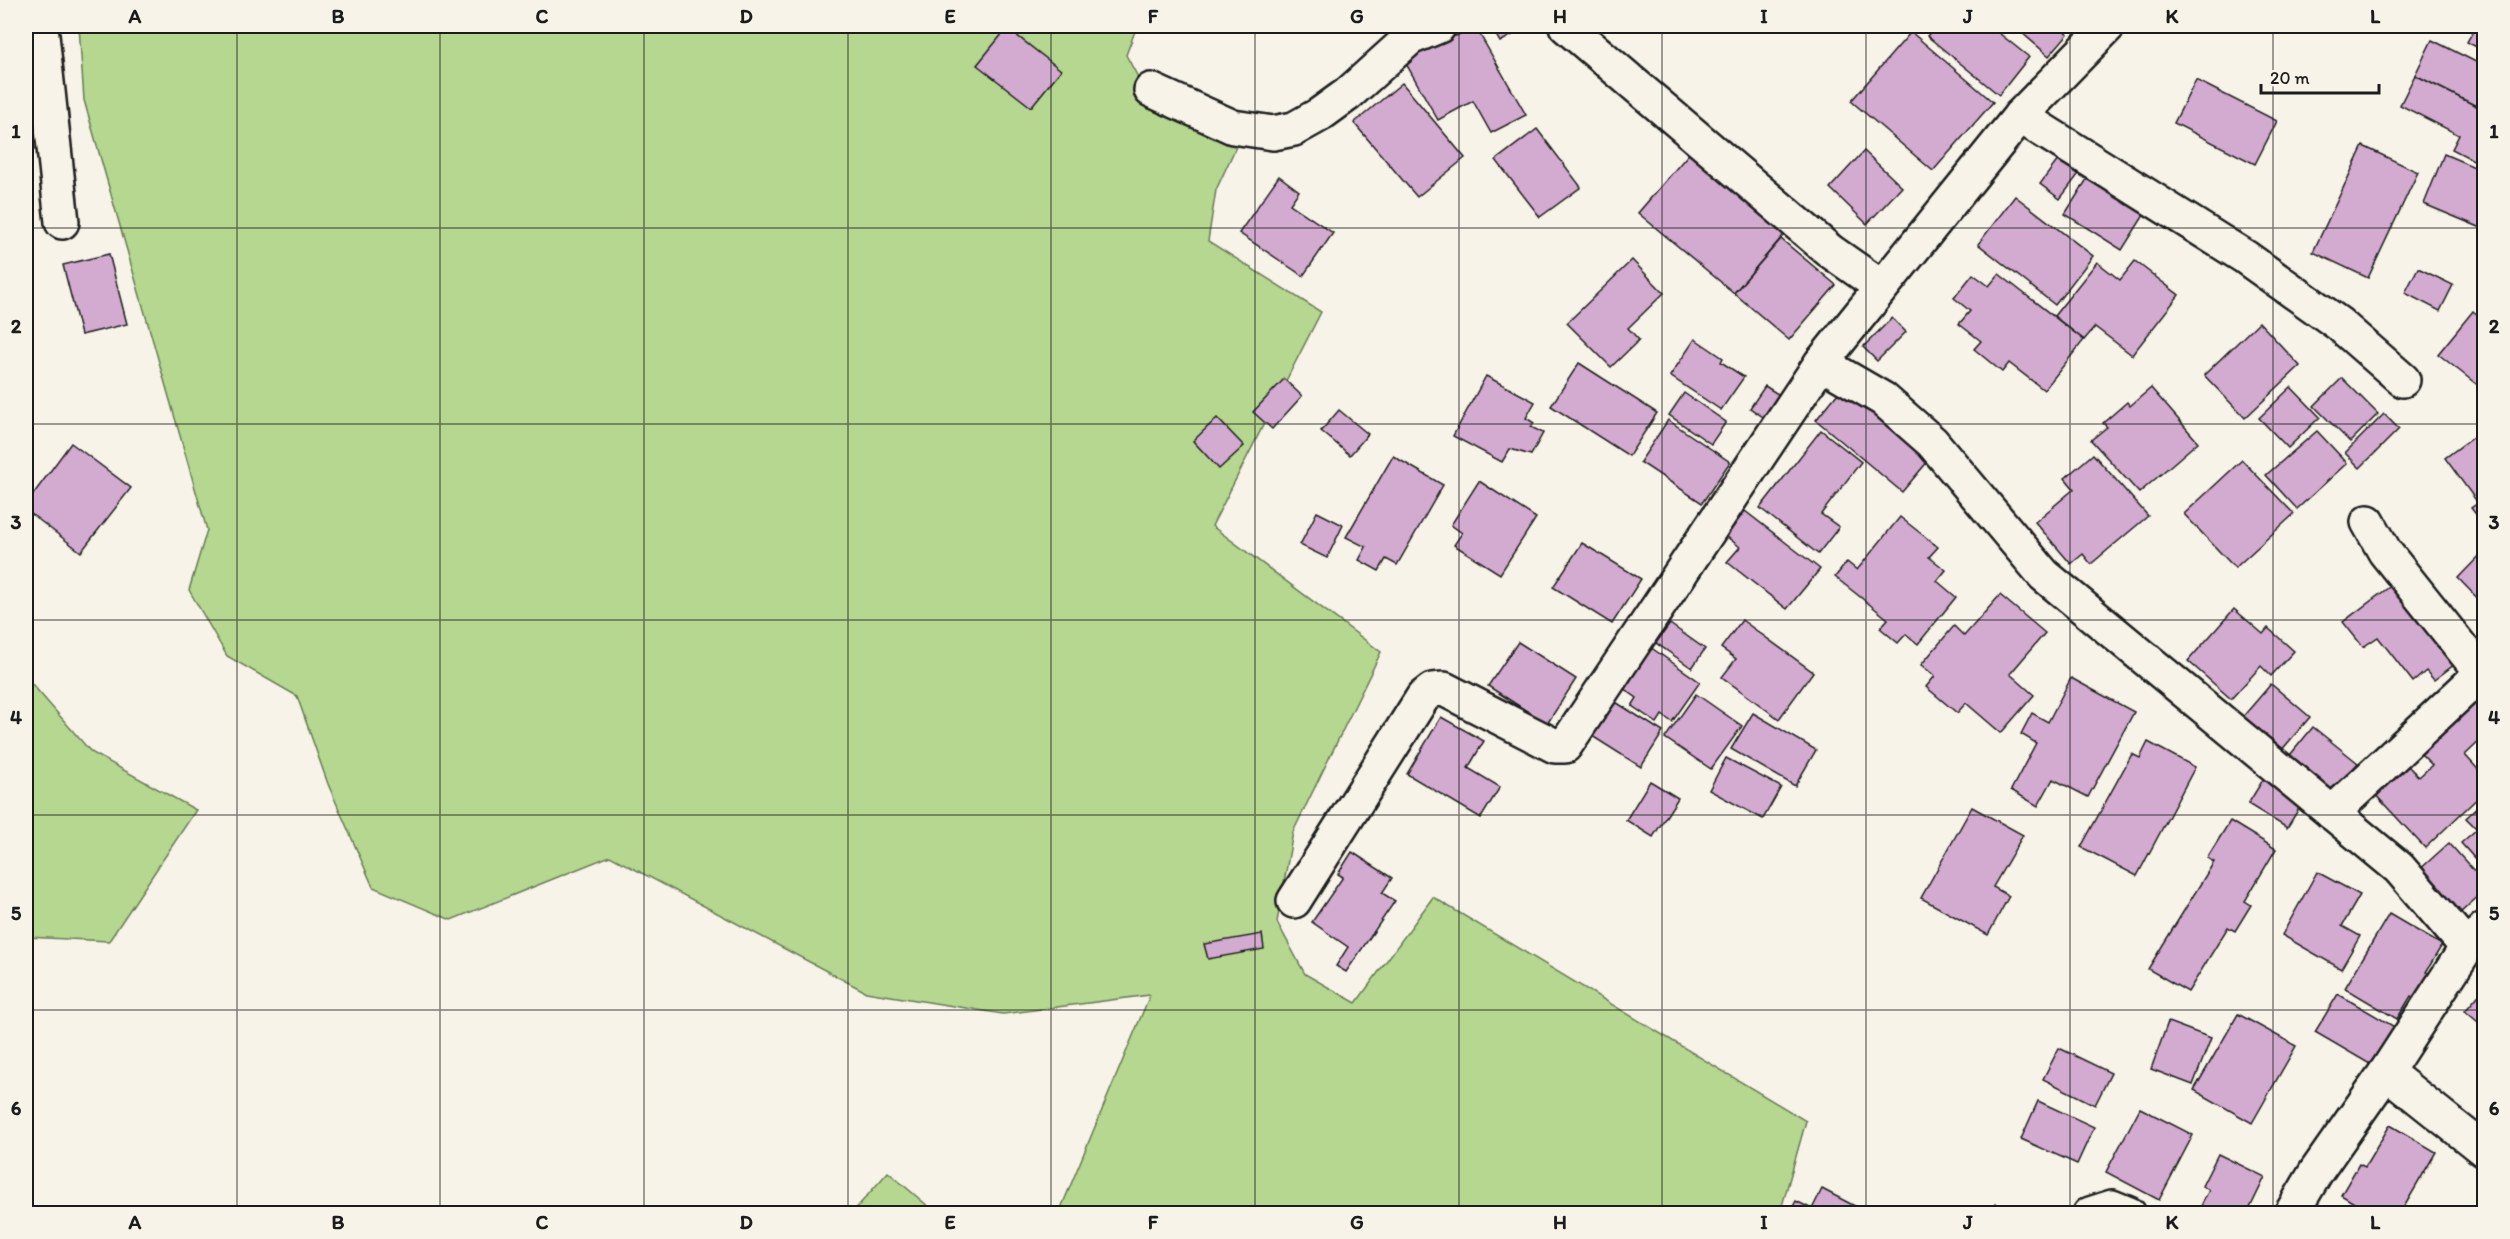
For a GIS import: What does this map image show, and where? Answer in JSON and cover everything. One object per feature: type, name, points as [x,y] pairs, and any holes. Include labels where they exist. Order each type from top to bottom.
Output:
[{"type":"street","points":[[41,26],[62,222]]},
{"type":"street","points":[[1151,90],[1233,127],[1273,133],[1294,129],[1319,115],[1348,94],[1407,32],[1439,26]]},
{"type":"street","points":[[1566,26],[1830,250],[1880,286]]},
{"type":"street","points":[[1294,901],[1423,697],[1432,690],[1444,689],[1555,746],[1564,746],[1821,363],[1880,286],[1977,173],[2020,116],[2108,26]]},
{"type":"street","points":[[2020,116],[2245,257],[2338,324],[2403,380]]},
{"type":"street","points":[[1821,363],[1883,399],[1924,435],[2044,575],[2399,868],[2476,938],[2316,1172],[2291,1214]]},
{"type":"street","points":[[2332,813],[2483,675],[2385,552],[2368,522]]},
{"type":"street","points":[[2386,1072],[2484,1150]]},
{"type":"street","points":[[2090,1214],[2112,1207],[2129,1214]]},
{"type":"green space","points":[[79,26],[1137,26],[1126,55],[1152,103],[1241,136],[1216,190],[1208,241],[1321,312],[1212,526],[1381,652],[1293,832],[1277,922],[1305,974],[1356,1003],[1433,897],[1806,1121],[1780,1213],[1059,1213],[1150,995],[1003,1014],[866,992],[610,856],[451,920],[373,887],[328,784],[297,696],[227,656],[189,590],[207,530],[84,100]]},
{"type":"green space","points":[[26,677],[91,752],[196,810],[109,941],[26,937]]},
{"type":"green space","points":[[888,1172],[936,1213],[852,1213]]},
{"type":"building","points":[[1450,26],[1456,36],[1475,26],[1526,115],[1491,133],[1473,101],[1438,120],[1400,53]]},
{"type":"building","points":[[1491,26],[1512,26],[1516,33],[1500,42]]},
{"type":"building","points":[[1936,26],[1990,26],[2029,57],[1999,95],[1927,36]]},
{"type":"building","points":[[2014,26],[2057,26],[2068,34],[2049,56]]},
{"type":"building","points":[[2476,26],[2484,26],[2484,51],[2467,42]]},
{"type":"building","points":[[1007,28],[1061,70],[1031,107],[977,65]]},
{"type":"building","points":[[1911,32],[1993,102],[1933,171],[1851,101]]},
{"type":"building","points":[[2432,40],[2484,66],[2484,110],[2415,75]]},
{"type":"building","points":[[2415,75],[2484,110],[2484,157],[2481,164],[2452,149],[2459,135],[2400,105]]},
{"type":"building","points":[[2196,80],[2277,121],[2255,164],[2174,123]]},
{"type":"building","points":[[1402,83],[1465,158],[1417,197],[1354,123]]},
{"type":"building","points":[[1537,129],[1581,187],[1540,217],[1496,160]]},
{"type":"building","points":[[2363,146],[2418,172],[2368,278],[2313,252]]},
{"type":"building","points":[[1692,150],[1788,230],[1734,293],[1638,213]]},
{"type":"building","points":[[1864,151],[1902,187],[1867,224],[1830,188]]},
{"type":"building","points":[[2064,152],[2084,167],[2060,199],[2040,184]]},
{"type":"building","points":[[2444,154],[2484,171],[2484,229],[2424,204]]},
{"type":"building","points":[[2094,168],[2151,204],[2122,250],[2065,214]]},
{"type":"building","points":[[1279,176],[1299,191],[1290,204],[1333,233],[1303,276],[1239,233]]},
{"type":"building","points":[[2015,196],[2093,256],[2055,305],[1978,244]]},
{"type":"building","points":[[1781,239],[1836,285],[1789,340],[1734,293]]},
{"type":"building","points":[[109,254],[127,324],[81,335],[63,265]]},
{"type":"building","points":[[1632,260],[1664,293],[1628,328],[1639,340],[1611,367],[1567,323]]},
{"type":"building","points":[[2135,261],[2179,295],[2132,355],[2095,327],[2084,340],[2054,316],[2097,262],[2120,280]]},
{"type":"building","points":[[2418,268],[2453,285],[2440,311],[2405,293]]},
{"type":"building","points":[[1973,274],[1989,286],[1999,274],[2084,340],[2044,390],[2009,363],[2002,372],[1974,349],[1981,341],[1959,324],[1970,311],[1954,298]]},
{"type":"building","points":[[2473,311],[2484,320],[2484,381],[2480,387],[2438,354]]},
{"type":"building","points":[[1892,318],[1906,332],[1877,361],[1863,347]]},
{"type":"building","points":[[2259,322],[2300,366],[2245,418],[2204,375]]},
{"type":"building","points":[[1695,339],[1723,358],[1721,362],[1744,377],[1721,410],[1670,376]]},
{"type":"building","points":[[1579,363],[1657,413],[1629,456],[1551,406]]},
{"type":"building","points":[[1486,376],[1535,402],[1526,418],[1534,423],[1531,427],[1543,433],[1531,455],[1510,449],[1502,462],[1453,436]]},
{"type":"building","points":[[2342,378],[2378,414],[2350,442],[2314,406]]},
{"type":"building","points":[[1284,379],[1302,396],[1272,429],[1253,412]]},
{"type":"building","points":[[1847,382],[1934,454],[1902,492],[1816,420]]},
{"type":"building","points":[[1765,386],[1781,396],[1766,419],[1750,408]]},
{"type":"building","points":[[2291,387],[2320,417],[2288,448],[2259,418]]},
{"type":"building","points":[[2151,388],[2198,442],[2139,493],[2091,440],[2107,427],[2103,423],[2127,402],[2130,406]]},
{"type":"building","points":[[1684,393],[1726,422],[1711,444],[1669,415]]},
{"type":"building","points":[[1339,410],[1368,434],[1350,455],[1321,431]]},
{"type":"building","points":[[2384,414],[2399,429],[2360,468],[2345,453]]},
{"type":"building","points":[[1217,418],[1244,446],[1219,469],[1193,441]]},
{"type":"building","points":[[1668,420],[1730,462],[1702,503],[1640,462]]},
{"type":"building","points":[[2484,429],[2484,520],[2482,522],[2471,508],[2478,503],[2445,458]]},
{"type":"building","points":[[1821,430],[1861,462],[1821,514],[1839,527],[1818,554],[1760,508]]},
{"type":"building","points":[[2317,431],[2347,463],[2297,509],[2266,475]]},
{"type":"building","points":[[71,443],[131,488],[81,552],[26,510],[26,504]]},
{"type":"building","points":[[2093,454],[2148,516],[2091,564],[2083,554],[2071,564],[2035,522],[2074,489],[2065,478]]},
{"type":"building","points":[[1393,456],[1443,485],[1397,565],[1386,559],[1379,571],[1359,560],[1366,547],[1346,537]]},
{"type":"building","points":[[2242,460],[2294,514],[2235,568],[2184,514]]},
{"type":"building","points":[[1479,481],[1536,518],[1500,574],[1454,545],[1462,533],[1451,525]]},
{"type":"building","points":[[1745,511],[1820,569],[1787,609],[1727,562],[1740,547],[1726,536]]},
{"type":"building","points":[[1317,512],[1343,525],[1327,558],[1300,545]]},
{"type":"building","points":[[1900,517],[1938,547],[1929,557],[1946,570],[1937,581],[1956,597],[1918,644],[1906,634],[1898,643],[1880,628],[1888,619],[1835,577],[1847,562],[1857,570]]},
{"type":"building","points":[[1582,543],[1641,579],[1612,624],[1553,587]]},
{"type":"building","points":[[2484,551],[2484,605],[2458,578]]},
{"type":"building","points":[[2400,579],[2463,658],[2434,680],[2426,671],[2413,682],[2378,637],[2363,647],[2343,622]]},
{"type":"building","points":[[2000,595],[2045,633],[2010,674],[2034,695],[2001,733],[1966,703],[1957,713],[1926,687],[1935,676],[1921,665],[1954,626],[1964,636]]},
{"type":"building","points":[[2234,609],[2263,634],[2268,628],[2294,651],[2271,676],[2261,666],[2231,699],[2188,661]]},
{"type":"building","points":[[1742,620],[1813,672],[1779,719],[1722,677],[1736,659],[1721,648]]},
{"type":"building","points":[[1670,624],[1705,649],[1692,668],[1656,643]]},
{"type":"building","points":[[1518,642],[1576,679],[1547,724],[1488,686]]},
{"type":"building","points":[[1650,647],[1700,682],[1672,722],[1662,715],[1657,723],[1632,706],[1637,698],[1623,688]]},
{"type":"building","points":[[2071,678],[2134,712],[2088,797],[2053,779],[2038,806],[2011,790],[2036,743],[2021,734],[2032,713],[2048,722]]},
{"type":"building","points":[[2271,684],[2310,717],[2280,752],[2241,719]]},
{"type":"building","points":[[2470,684],[2484,700],[2484,737],[2465,755],[2484,776],[2484,792],[2425,848],[2372,791],[2403,761],[2419,777],[2432,765],[2409,742]]},
{"type":"building","points":[[1696,694],[1742,726],[1711,769],[1665,738]]},
{"type":"building","points":[[1614,701],[1663,732],[1641,767],[1592,736]]},
{"type":"building","points":[[1753,713],[1816,750],[1795,786],[1731,749]]},
{"type":"building","points":[[1441,717],[1484,741],[1468,768],[1500,787],[1481,818],[1407,774]]},
{"type":"building","points":[[2313,727],[2358,763],[2330,796],[2286,760]]},
{"type":"building","points":[[2148,742],[2195,767],[2137,876],[2081,847],[2132,754],[2140,758]]},
{"type":"building","points":[[1726,758],[1781,787],[1763,819],[1709,790]]},
{"type":"building","points":[[2264,778],[2303,802],[2287,828],[2248,804]]},
{"type":"building","points":[[1650,781],[1678,798],[1653,837],[1626,820]]},
{"type":"building","points":[[2484,801],[2484,869],[2461,843],[2477,829],[2466,818]]},
{"type":"building","points":[[1972,807],[2023,835],[1993,887],[2009,896],[1988,935],[1921,898]]},
{"type":"building","points":[[2230,821],[2276,849],[2245,901],[2251,905],[2235,931],[2228,927],[2188,992],[2148,969],[2214,862],[2207,858]]},
{"type":"building","points":[[2449,843],[2484,882],[2484,891],[2458,915],[2417,872]]},
{"type":"building","points":[[1352,852],[1392,878],[1382,893],[1395,901],[1346,972],[1336,966],[1348,947],[1312,922],[1343,877],[1338,874]]},
{"type":"building","points":[[2317,872],[2360,895],[2342,926],[2360,936],[2341,969],[2282,935]]},
{"type":"building","points":[[2389,914],[2442,945],[2426,972],[2433,976],[2419,1001],[2411,996],[2397,1019],[2345,988]]},
{"type":"building","points":[[1262,934],[1264,949],[1208,959],[1204,944]]},
{"type":"building","points":[[2484,989],[2484,1027],[2465,1011]]},
{"type":"building","points":[[2338,994],[2398,1029],[2375,1067],[2315,1032]]},
{"type":"building","points":[[2238,1014],[2296,1046],[2252,1123],[2194,1090]]},
{"type":"building","points":[[2168,1022],[2211,1038],[2193,1085],[2151,1069]]},
{"type":"building","points":[[2059,1048],[2111,1073],[2095,1105],[2043,1079]]},
{"type":"building","points":[[2038,1101],[2094,1127],[2077,1164],[2021,1139]]},
{"type":"building","points":[[2140,1108],[2193,1135],[2159,1200],[2106,1172]]},
{"type":"building","points":[[2390,1125],[2436,1152],[2400,1214],[2372,1214],[2341,1195],[2359,1164],[2365,1167]]},
{"type":"building","points":[[2218,1154],[2265,1177],[2247,1214],[2197,1214],[2209,1190],[2202,1186]]},
{"type":"building","points":[[1822,1189],[1870,1214],[1789,1214],[1796,1201],[1812,1209]]},
{"type":"building","points":[[1996,1204],[2022,1214],[1992,1214]]}]
